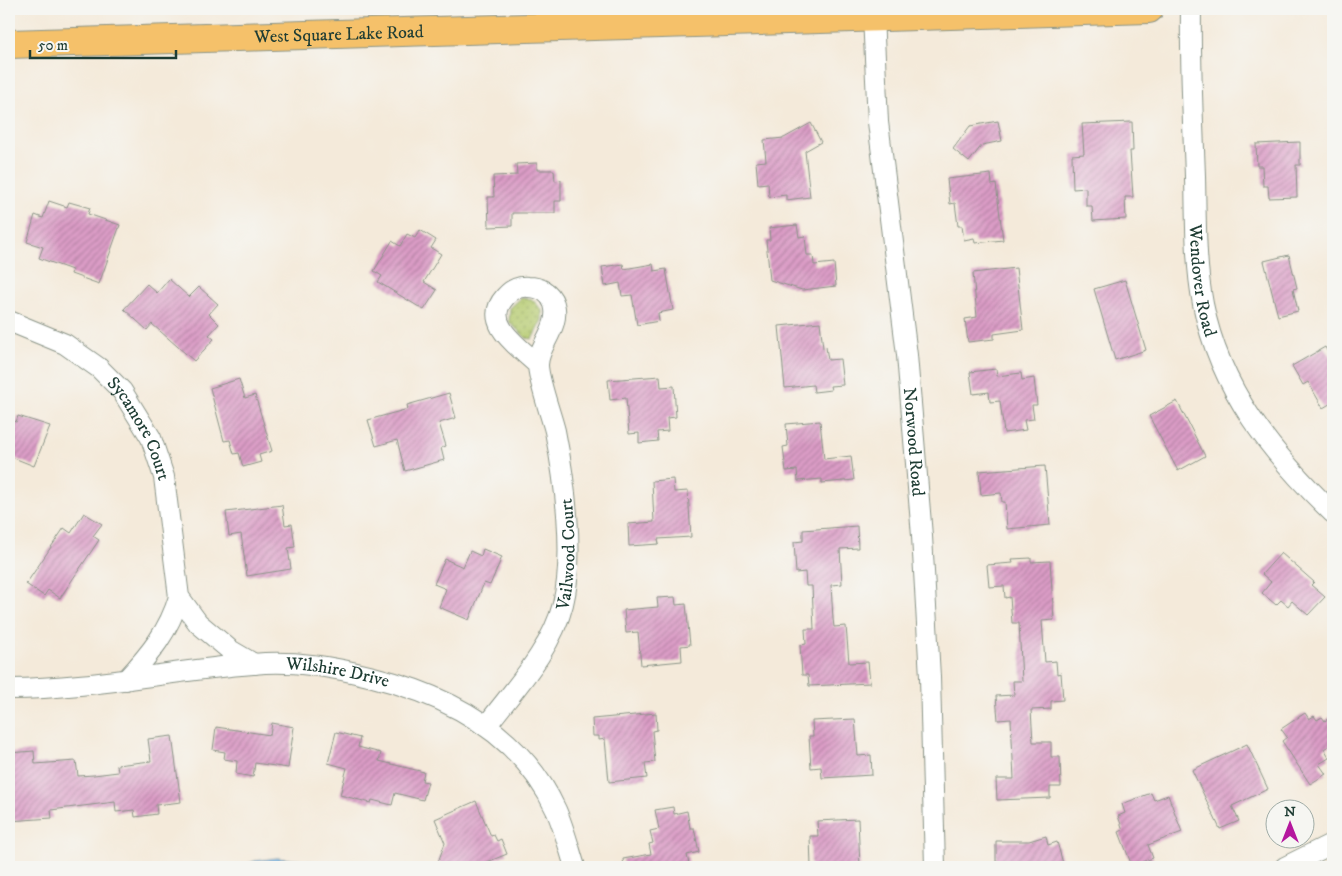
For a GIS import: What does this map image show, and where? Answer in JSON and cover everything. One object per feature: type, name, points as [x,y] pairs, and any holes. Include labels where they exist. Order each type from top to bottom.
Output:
[{"type":"highway","name":"West Square Lake Road","points":[[9,44],[1148,9]]},
{"type":"street","name":"Wendover Road","points":[[1191,9],[1197,253],[1203,304],[1210,332],[1230,384],[1258,430],[1289,469],[1333,513]]},
{"type":"street","name":"Norwood Road","points":[[873,16],[878,122],[907,355],[921,527],[930,677],[935,867]]},
{"type":"street","name":"Sycamore Court","points":[[9,322],[41,332],[83,355],[110,378],[138,415],[150,438],[164,477],[179,597],[173,618],[164,635],[147,658],[126,680]]},
{"type":"street","name":"Vailwood Court","points":[[487,725],[540,653],[557,621],[566,589],[569,555],[562,481],[555,432],[538,365]]},
{"type":"street","name":"Sycamore Court","points":[[179,597],[198,623],[230,650],[254,664]]},
{"type":"street","name":"Wilshire Drive","points":[[9,689],[62,687],[254,664],[321,665],[380,679],[437,697],[487,725],[518,756],[549,796],[562,823],[575,867]]},
{"type":"street","points":[[1285,867],[1333,843]]},
{"type":"green space","points":[[521,298],[532,299],[542,310],[542,320],[532,339],[526,338],[509,322],[510,308]]},
{"type":"water","points":[[277,858],[318,862],[330,867],[239,867],[255,861]]},
{"type":"building","points":[[998,121],[1002,141],[982,145],[969,162],[953,149],[970,126]]},
{"type":"building","points":[[1132,122],[1133,151],[1130,151],[1133,197],[1125,197],[1126,219],[1093,221],[1092,206],[1086,206],[1086,188],[1073,189],[1072,155],[1084,154],[1082,124]]},
{"type":"building","points":[[811,123],[821,142],[805,151],[810,197],[786,200],[786,195],[769,197],[768,183],[758,184],[756,162],[766,161],[764,140],[784,138]]},
{"type":"building","points":[[1300,142],[1300,165],[1296,165],[1297,197],[1269,198],[1268,186],[1263,186],[1262,166],[1257,166],[1256,144]]},
{"type":"building","points":[[537,163],[537,170],[554,170],[555,181],[561,180],[561,201],[555,201],[555,213],[512,213],[512,226],[489,227],[488,197],[494,197],[493,176],[517,175],[516,164]]},
{"type":"building","points":[[991,174],[992,185],[996,184],[1003,240],[975,243],[974,238],[964,240],[962,226],[958,226],[955,203],[950,204],[947,179]]},
{"type":"building","points":[[49,201],[67,207],[69,202],[90,208],[88,214],[120,225],[99,284],[71,274],[72,270],[39,258],[43,247],[27,242],[35,215],[43,218]]},
{"type":"building","points":[[797,225],[799,237],[805,236],[807,255],[813,255],[814,265],[834,263],[836,286],[802,290],[770,280],[766,240],[770,240],[769,228]]},
{"type":"building","points":[[420,230],[436,240],[431,248],[441,254],[424,282],[437,290],[424,310],[378,282],[382,276],[374,271],[392,241],[400,246],[407,234],[415,238]]},
{"type":"building","points":[[1289,255],[1297,288],[1293,289],[1298,311],[1278,316],[1264,261]]},
{"type":"building","points":[[623,264],[624,269],[653,264],[654,271],[666,269],[673,310],[658,313],[659,321],[637,325],[632,295],[622,296],[620,283],[605,286],[602,267]]},
{"type":"building","points":[[1016,268],[1023,330],[994,334],[994,339],[968,342],[965,319],[977,317],[973,273]]},
{"type":"building","points":[[169,279],[189,297],[199,287],[218,304],[209,314],[219,324],[209,335],[214,339],[194,361],[152,324],[147,330],[124,309],[147,284],[157,293]]},
{"type":"building","points":[[1125,280],[1146,350],[1115,360],[1094,289]]},
{"type":"building","points":[[820,322],[823,348],[826,347],[828,360],[840,359],[843,385],[830,386],[831,390],[814,392],[813,385],[785,388],[779,326]]},
{"type":"building","points":[[1325,347],[1333,361],[1333,402],[1323,408],[1308,382],[1303,385],[1292,366]]},
{"type":"building","points":[[996,369],[997,376],[1021,373],[1022,380],[1034,378],[1037,405],[1032,405],[1034,419],[1024,420],[1026,430],[1004,433],[1000,401],[990,402],[989,392],[973,394],[970,372]]},
{"type":"building","points":[[660,376],[661,387],[674,386],[676,417],[667,418],[668,431],[657,432],[658,441],[639,443],[639,433],[629,434],[626,398],[610,400],[608,380]]},
{"type":"building","points":[[239,379],[245,398],[255,395],[272,451],[259,455],[261,462],[243,467],[239,453],[234,454],[230,440],[224,441],[210,388]]},
{"type":"building","points":[[449,393],[456,418],[439,423],[446,446],[441,448],[444,460],[405,471],[397,440],[376,446],[368,420],[408,409],[407,405]]},
{"type":"building","points":[[1177,401],[1205,456],[1178,471],[1149,416]]},
{"type":"building","points":[[18,416],[50,426],[34,466],[9,456],[9,419],[16,422]]},
{"type":"building","points":[[820,421],[824,459],[851,456],[854,480],[822,483],[822,479],[798,481],[797,470],[786,471],[783,447],[788,446],[786,424]]},
{"type":"building","points":[[1045,466],[1050,525],[1007,529],[1005,502],[1002,502],[1001,493],[981,495],[979,471]]},
{"type":"building","points":[[673,479],[674,492],[688,491],[691,537],[658,539],[659,544],[629,546],[628,524],[654,522],[652,481]]},
{"type":"building","points":[[282,505],[285,525],[292,524],[295,547],[288,548],[291,569],[247,576],[241,534],[229,536],[226,512]]},
{"type":"building","points":[[84,513],[102,524],[93,536],[99,540],[60,598],[48,590],[44,596],[26,584],[64,528],[71,533]]},
{"type":"building","points":[[857,526],[858,548],[840,549],[842,584],[831,585],[833,619],[834,627],[846,626],[849,663],[868,662],[870,683],[809,686],[808,675],[802,675],[800,645],[806,644],[805,629],[814,629],[812,586],[806,586],[805,572],[796,573],[794,542],[803,541],[803,530]]},
{"type":"building","points":[[483,549],[502,557],[490,585],[484,583],[469,620],[439,607],[446,589],[434,584],[445,559],[463,567],[470,551],[481,556]]},
{"type":"building","points":[[1281,553],[1314,582],[1311,585],[1325,597],[1308,615],[1292,601],[1288,606],[1281,600],[1276,605],[1262,593],[1271,582],[1262,574]]},
{"type":"building","points":[[1031,558],[1031,562],[1050,561],[1054,620],[1042,621],[1045,662],[1056,661],[1057,674],[1061,673],[1063,700],[1051,701],[1051,709],[1031,710],[1033,742],[1051,742],[1051,757],[1060,757],[1061,787],[1050,787],[1050,798],[997,800],[996,779],[1014,779],[1011,719],[998,720],[996,696],[1014,695],[1013,681],[1022,681],[1019,623],[1012,623],[1010,597],[1005,598],[1004,586],[989,587],[987,565],[1013,563],[1012,559]]},
{"type":"building","points":[[675,597],[676,605],[686,604],[690,645],[681,646],[682,661],[641,665],[638,632],[626,633],[624,610],[658,607],[657,598]]},
{"type":"building","points":[[656,713],[657,730],[652,731],[655,762],[645,763],[647,778],[609,782],[605,739],[599,740],[599,736],[593,736],[592,719]]},
{"type":"building","points":[[1305,713],[1309,719],[1314,716],[1317,720],[1322,717],[1325,721],[1333,715],[1333,743],[1324,749],[1329,758],[1319,764],[1326,774],[1310,784],[1282,741],[1287,737],[1281,729]]},
{"type":"building","points":[[855,719],[858,756],[871,755],[872,775],[822,778],[821,767],[811,768],[809,736],[813,736],[812,721]]},
{"type":"building","points":[[272,723],[294,727],[288,768],[255,763],[253,777],[236,774],[237,761],[224,759],[225,752],[213,750],[216,727],[270,735]]},
{"type":"building","points":[[336,732],[360,738],[358,747],[381,753],[379,761],[424,772],[422,781],[428,782],[423,800],[395,793],[392,805],[372,800],[371,803],[340,795],[347,768],[328,763]]},
{"type":"building","points":[[172,736],[181,802],[156,805],[157,814],[135,817],[134,810],[116,812],[115,802],[51,810],[52,818],[9,821],[9,753],[34,751],[35,764],[76,761],[78,776],[94,775],[118,772],[117,765],[151,761],[148,739]]},
{"type":"building","points":[[1247,744],[1268,789],[1232,806],[1239,821],[1220,829],[1192,770]]},
{"type":"building","points":[[1151,793],[1154,800],[1168,795],[1182,832],[1148,845],[1153,858],[1132,866],[1119,832],[1123,830],[1118,816],[1125,813],[1122,804]]},
{"type":"building","points":[[476,801],[491,836],[494,835],[497,841],[501,839],[507,854],[475,867],[452,867],[438,862],[445,843],[435,819]]},
{"type":"building","points":[[673,807],[674,814],[687,811],[690,828],[694,828],[699,852],[687,855],[689,864],[673,867],[624,867],[623,859],[651,854],[649,844],[653,843],[650,831],[659,829],[655,810]]},
{"type":"building","points":[[858,819],[860,867],[811,867],[810,836],[818,836],[817,821]]},
{"type":"building","points":[[1046,836],[1048,845],[1057,842],[1064,867],[1023,867],[1022,862],[996,862],[996,841],[1029,841]]}]
